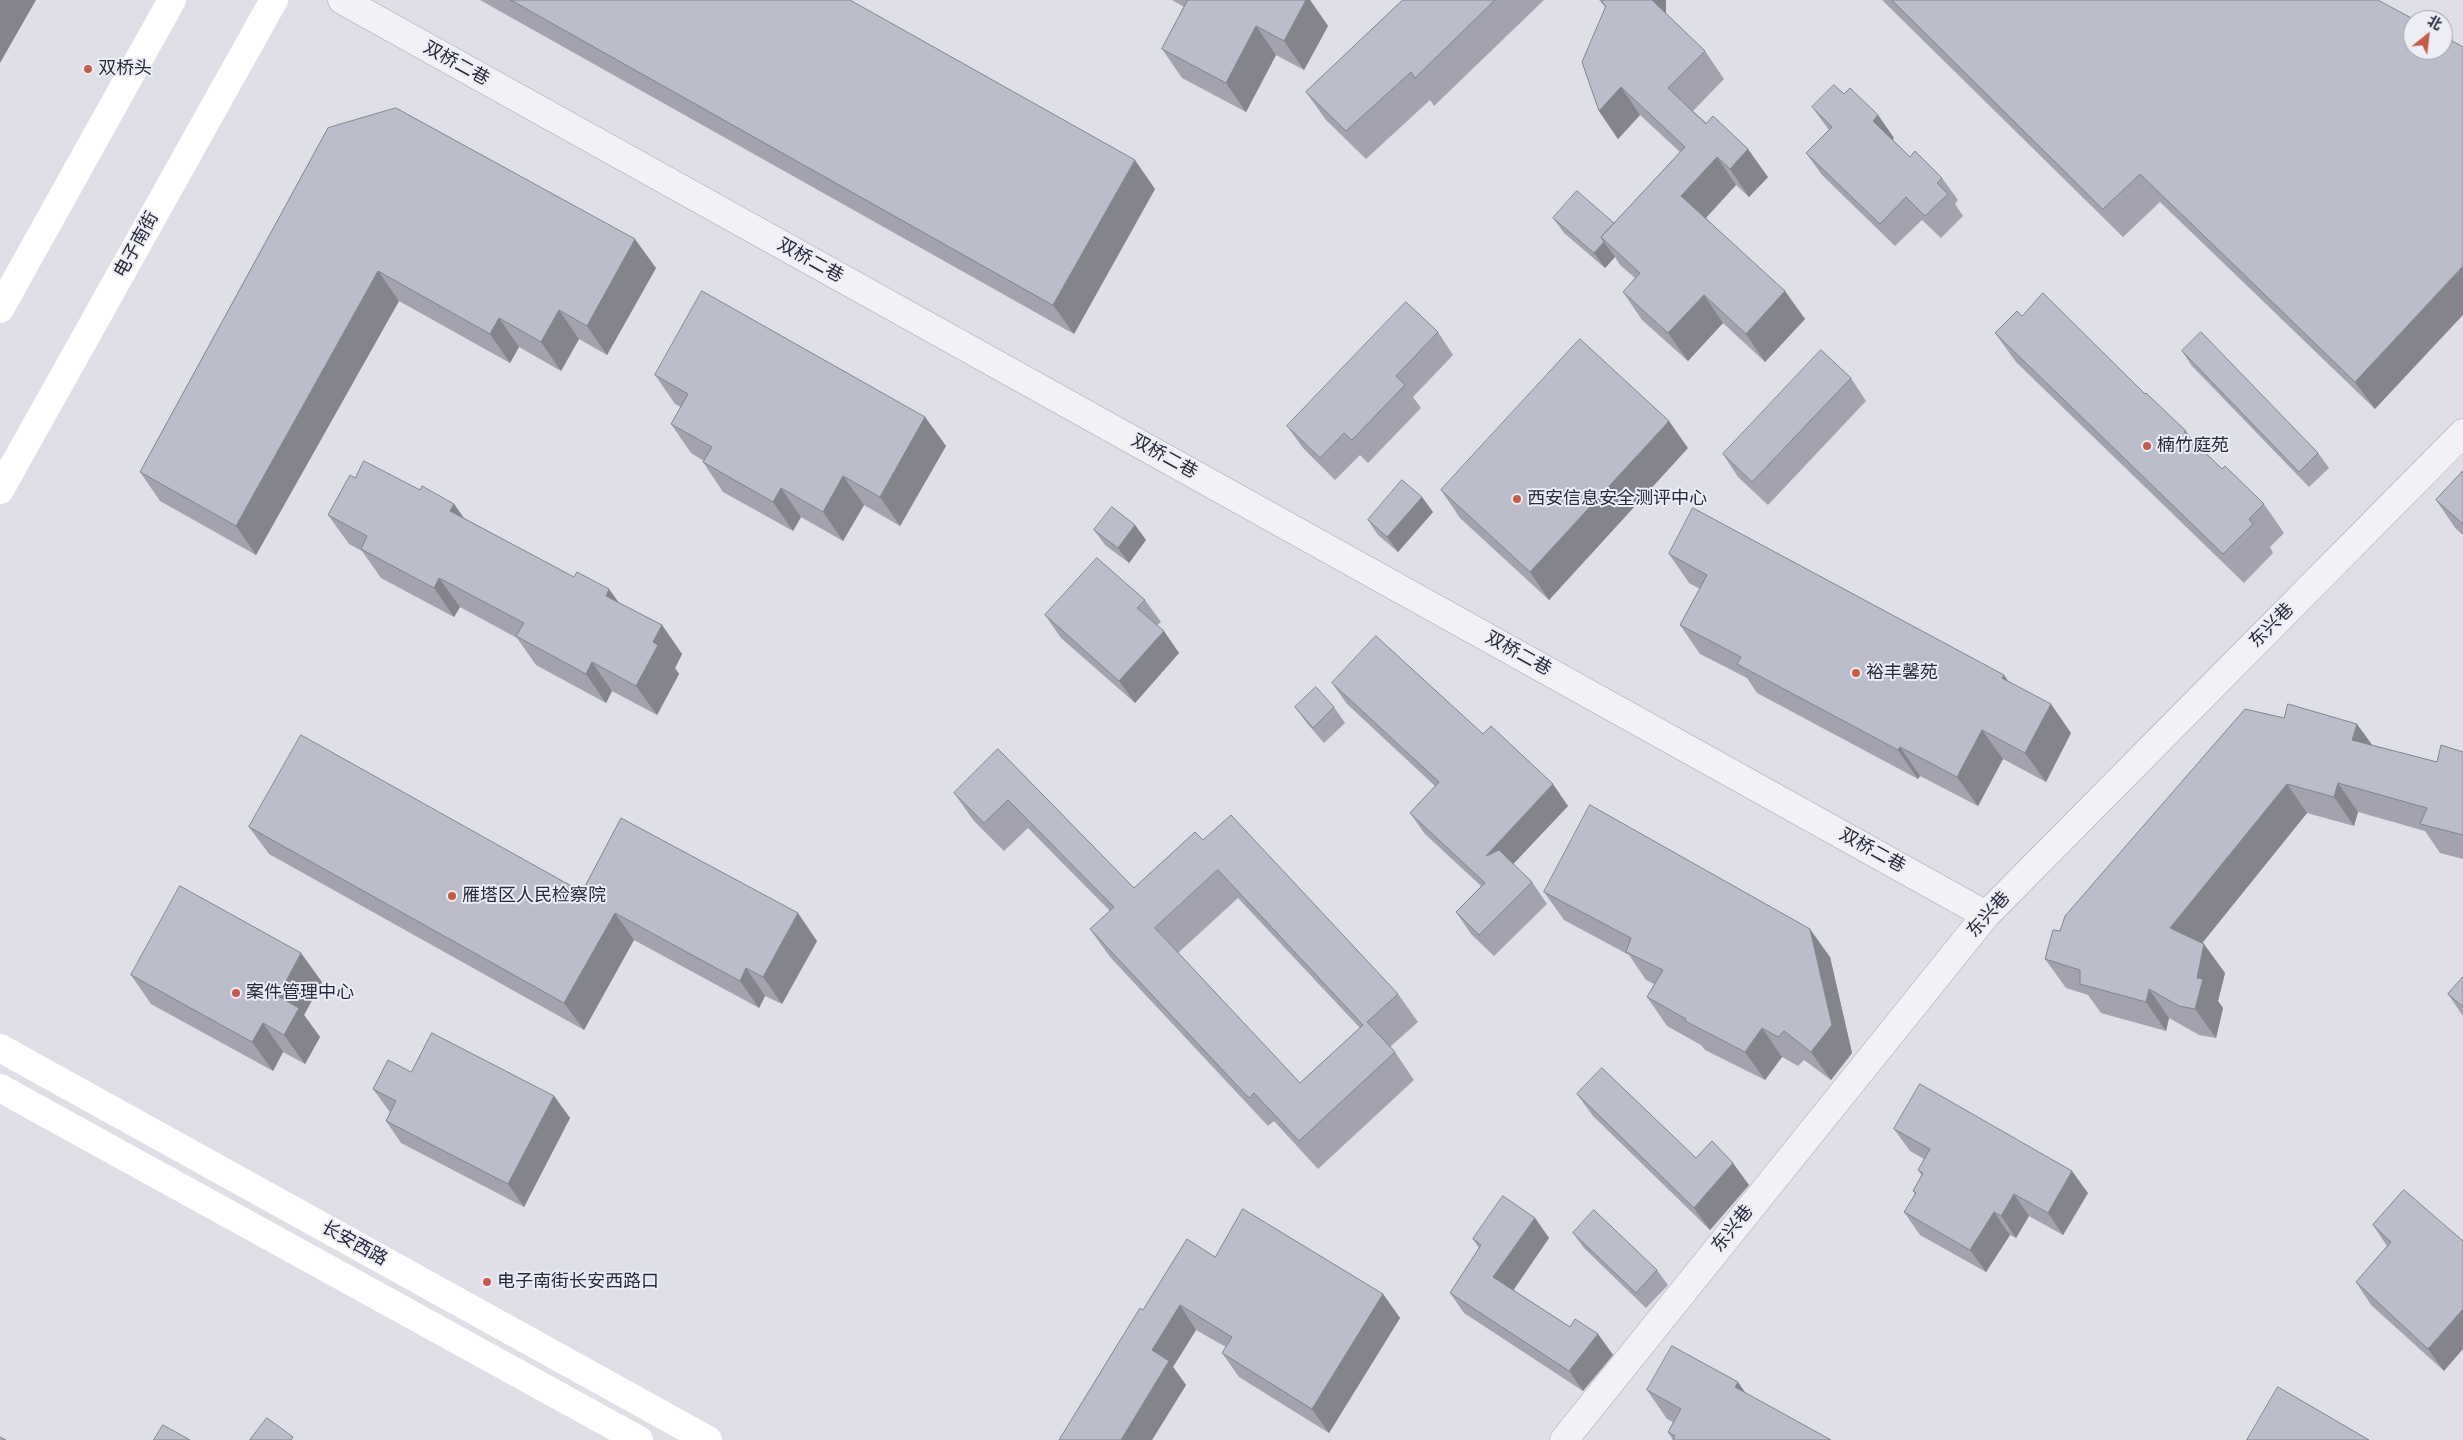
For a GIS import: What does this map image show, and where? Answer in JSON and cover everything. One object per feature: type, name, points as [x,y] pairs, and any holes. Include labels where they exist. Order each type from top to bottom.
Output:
[{"type":"main road","points":[[0,309],[172,0]]},
{"type":"main road","name":"电子南街","points":[[0,490],[274,0]]},
{"type":"main road","name":"长安西路","points":[[0,1048],[708,1440]]},
{"type":"main road","name":"长安西路","points":[[0,1088],[639,1440]]},
{"type":"street","name":"双桥二巷","points":[[342,0],[1986,914]]},
{"type":"street","name":"东兴巷","points":[[1564,1440],[1986,914],[2463,433]]},
{"type":"building","points":[[511,0],[850,0],[1135,160],[1053,305]]},
{"type":"building","points":[[1188,0],[1306,0],[1284,41],[1256,26],[1226,83],[1162,49]]},
{"type":"building","points":[[1403,0],[1495,0],[1415,78],[1411,72],[1346,131],[1306,92]]},
{"type":"building","points":[[1604,0],[1652,0],[1705,51],[1668,88],[1706,124],[1713,116],[1748,149],[1730,169],[1717,157],[1681,196],[1785,291],[1746,334],[1704,295],[1668,333],[1623,292],[1640,273],[1601,237],[1685,147],[1621,87],[1599,111],[1582,62],[1606,6],[1602,2]]},
{"type":"building","points":[[1892,0],[2378,0],[2403,14],[2403,60],[2453,60],[2453,42],[2463,47],[2463,266],[2355,382],[2140,174],[2103,209]]},
{"type":"building","points":[[1834,85],[1844,94],[1850,88],[1878,115],[1873,121],[1910,157],[1915,151],[1942,178],[1937,183],[1948,194],[1925,216],[1906,197],[1880,224],[1806,153],[1832,127],[1812,107]]},
{"type":"building","points":[[396,108],[635,239],[587,326],[559,310],[541,342],[499,318],[490,334],[378,271],[236,526],[140,472],[328,128]]},
{"type":"building","points":[[1577,191],[1614,223],[1601,237],[1604,242],[1594,253],[1553,218]]},
{"type":"building","points":[[702,291],[925,417],[880,497],[843,476],[823,512],[781,488],[773,502],[703,462],[712,447],[671,424],[688,394],[655,375]]},
{"type":"building","name":"楠竹庭苑","points":[[2043,293],[2145,394],[2186,431],[2184,432],[2222,469],[2225,466],[2264,504],[2249,519],[2253,524],[2223,554],[1995,333],[2017,311],[2022,316]]},
{"type":"building","points":[[1406,302],[1438,332],[1396,376],[1405,385],[1352,440],[1344,433],[1320,458],[1287,426]]},
{"type":"building","points":[[2201,332],[2318,453],[2299,472],[2182,351]]},
{"type":"building","points":[[1580,339],[1669,421],[1530,572],[1441,490]]},
{"type":"building","points":[[1821,350],[1851,378],[1752,482],[1723,454]]},
{"type":"building","points":[[364,461],[420,490],[422,486],[454,504],[450,511],[574,577],[577,572],[609,589],[606,596],[662,625],[653,642],[658,645],[636,686],[592,662],[586,674],[516,636],[524,623],[439,578],[434,588],[361,549],[367,536],[328,515],[350,475],[355,478]]},
{"type":"building","points":[[2463,471],[2463,524],[2436,500]]},
{"type":"building","points":[[1402,480],[1422,497],[1387,537],[1368,520]]},
{"type":"building","points":[[1112,507],[1135,525],[1118,548],[1094,530]]},
{"type":"building","name":"裕丰馨苑","points":[[1693,508],[2004,675],[2002,678],[2051,704],[2025,753],[1982,730],[1957,777],[1900,747],[1898,750],[1737,664],[1741,657],[1680,625],[1707,575],[1669,554]]},
{"type":"building","points":[[1097,558],[1145,600],[1137,608],[1164,631],[1119,681],[1045,615]]},
{"type":"building","points":[[1376,636],[1483,734],[1491,726],[1553,784],[1486,856],[1499,850],[1532,882],[1479,935],[1456,912],[1485,883],[1410,813],[1439,782],[1332,683]]},
{"type":"building","points":[[1316,687],[1334,707],[1313,728],[1295,707]]},
{"type":"building","points":[[2288,704],[2357,724],[2352,740],[2437,762],[2441,745],[2463,752],[2463,835],[2420,824],[2427,808],[2338,783],[2334,797],[2287,784],[2170,928],[2204,944],[2197,978],[2203,979],[2195,1009],[2179,1006],[2149,989],[2146,1002],[2080,984],[2080,970],[2045,959],[2053,930],[2060,931],[2065,916],[2245,709],[2284,718]]},
{"type":"building","points":[[301,735],[582,892],[621,818],[798,913],[763,977],[746,968],[740,981],[615,913],[564,1003],[249,827]]},
{"type":"building","points":[[998,749],[1134,888],[1195,832],[1203,840],[1231,815],[1398,994],[1367,1022],[1395,1052],[1299,1141],[1254,1093],[1249,1098],[1090,929],[1114,907],[1008,800],[984,823],[954,793]],"holes":[[[1218,870],[1363,1025],[1300,1083],[1155,928]]]},
{"type":"building","points":[[1590,805],[1810,929],[1832,1025],[1811,1052],[1784,1031],[1778,1037],[1762,1028],[1745,1052],[1685,1021],[1686,1019],[1647,997],[1663,970],[1626,952],[1631,938],[1544,892]]},
{"type":"building","name":"案件管理中心","points":[[180,886],[301,953],[278,996],[299,1008],[284,1035],[263,1023],[252,1042],[131,975]]},
{"type":"building","points":[[2463,977],[2463,1007],[2448,994]]},
{"type":"building","points":[[432,1033],[554,1096],[508,1184],[386,1121],[396,1101],[373,1089],[388,1060],[411,1072]]},
{"type":"building","points":[[1602,1068],[1696,1158],[1712,1141],[1733,1163],[1694,1208],[1577,1094]]},
{"type":"building","points":[[1920,1084],[2072,1171],[2048,1213],[2014,1194],[2001,1216],[1994,1212],[1970,1250],[1904,1212],[1916,1193],[1913,1191],[1923,1173],[1918,1170],[1930,1149],[1894,1129]]},
{"type":"building","points":[[2404,1190],[2463,1241],[2463,1309],[2428,1349],[2356,1282],[2391,1242],[2373,1225]]},
{"type":"building","points":[[1503,1196],[1535,1218],[1493,1277],[1570,1327],[1575,1319],[1598,1334],[1569,1371],[1450,1293],[1481,1245],[1473,1239]]},
{"type":"building","points":[[1243,1209],[1383,1294],[1312,1409],[1222,1353],[1232,1337],[1180,1305],[1152,1350],[1169,1361],[1121,1440],[1059,1440],[1140,1308],[1143,1310],[1187,1239],[1215,1257]]},
{"type":"building","points":[[1594,1210],[1657,1270],[1636,1293],[1573,1233]]},
{"type":"building","points":[[1672,1346],[1738,1382],[1735,1387],[1831,1440],[1673,1440],[1675,1436],[1668,1432],[1681,1409],[1647,1390]]},
{"type":"building","points":[[2278,1387],[2369,1440],[2247,1440]]},
{"type":"building","points":[[267,1418],[293,1437],[291,1440],[250,1440]]},
{"type":"building","points":[[163,1425],[190,1440],[154,1440]]},
{"type":"place","name":"双桥头","points":[[88,69]]},
{"type":"place","name":"楠竹庭苑","points":[[2147,446]]},
{"type":"place","name":"西安信息安全测评中心","points":[[1517,499]]},
{"type":"place","name":"裕丰馨苑","points":[[1856,673]]},
{"type":"place","name":"雁塔区人民检察院","points":[[452,896]]},
{"type":"place","name":"案件管理中心","points":[[236,993]]},
{"type":"place","name":"电子南街长安西路口","points":[[487,1282]]}]
